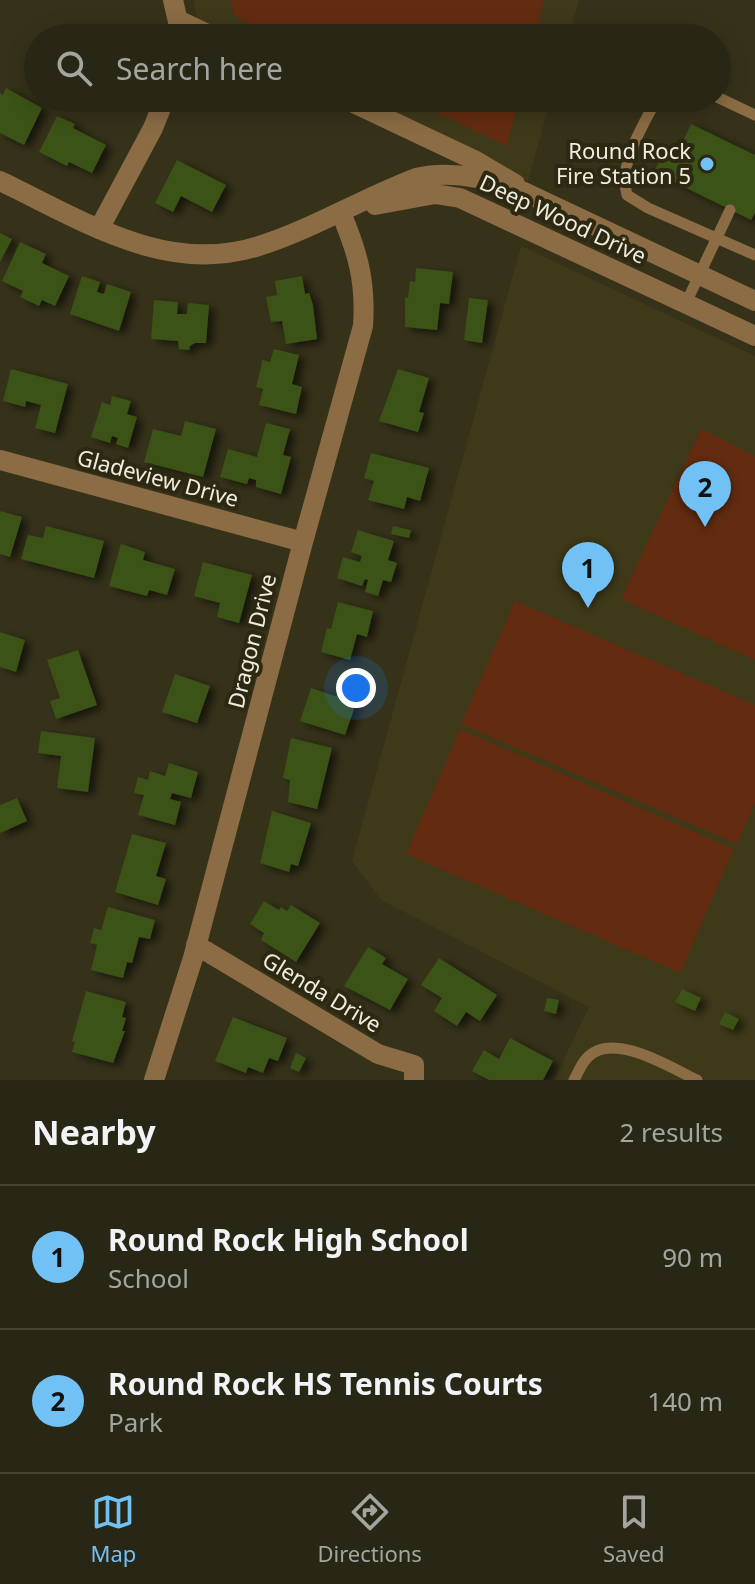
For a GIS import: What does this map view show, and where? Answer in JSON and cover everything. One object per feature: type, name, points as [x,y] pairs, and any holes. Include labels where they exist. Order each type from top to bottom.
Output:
[{"type":"street","points":[[99,229],[159,112]]},
{"type":"street","points":[[373,112],[474,160],[542,201]]},
{"type":"street","name":"Deep Wood Drive","points":[[0,181],[127,242],[183,255],[214,256],[262,246],[341,213],[403,182],[430,175],[489,180],[542,201],[755,301]]},
{"type":"street","name":"Deep Wood Drive","points":[[341,213],[417,195],[460,198],[755,336]]},
{"type":"street","name":"Dragon Drive","points":[[154,1080],[196,945],[363,326],[365,303],[361,264],[341,213]]},
{"type":"street","name":"Gladeview Drive","points":[[0,460],[303,542]]},
{"type":"street","name":"Glenda Drive","points":[[196,945],[378,1054],[414,1065],[414,1080]]},
{"type":"lane","points":[[731,104],[755,115]]},
{"type":"lane","points":[[650,112],[634,145],[623,180],[627,195],[648,208],[755,255]]},
{"type":"lane","points":[[686,303],[730,210]]},
{"type":"lane","points":[[574,1080],[588,1056],[611,1048],[637,1051],[697,1080]]},
{"type":"shaded area","points":[[194,0],[579,0],[572,24],[203,24],[197,21]]},
{"type":"shaded area","points":[[231,0],[544,0],[538,24],[250,24],[234,16]]},
{"type":"shaded area","points":[[386,112],[547,112],[528,181]]},
{"type":"shaded area","points":[[435,112],[516,112],[507,146]]},
{"type":"shaded area","points":[[521,246],[755,356],[755,1080],[554,1080],[589,1007],[381,900],[352,861]]},
{"type":"shaded area","points":[[701,429],[755,456],[755,660],[621,599]]},
{"type":"shaded area","points":[[515,601],[755,705],[755,803],[737,844],[461,724]]},
{"type":"shaded area","points":[[460,729],[734,849],[680,973],[406,854]]},
{"type":"building","points":[[6,88],[24,98],[24,112],[40,112],[24,145],[0,133],[0,93],[3,95]]},
{"type":"building","points":[[57,116],[106,145],[92,173],[69,162],[67,166],[39,152]]},
{"type":"building","name":"Round Rock Fire Station 5","points":[[691,124],[755,155],[755,213],[751,220],[654,172],[667,146],[678,152]]},
{"type":"building","points":[[177,160],[226,185],[212,212],[181,196],[173,212],[155,203]]},
{"type":"building","points":[[0,233],[12,239],[0,262]]},
{"type":"building","points":[[20,242],[46,254],[42,263],[69,276],[55,306],[42,300],[39,306],[20,297],[23,291],[2,281]]},
{"type":"building","points":[[416,268],[453,272],[449,304],[440,303],[437,330],[405,327],[405,297],[408,298],[410,281],[415,282]]},
{"type":"building","points":[[82,276],[100,282],[97,292],[104,294],[107,284],[131,292],[119,331],[70,314]]},
{"type":"building","points":[[302,276],[305,294],[309,293],[313,305],[317,339],[286,344],[282,321],[271,322],[266,297],[277,295],[275,281]]},
{"type":"building","points":[[469,298],[488,300],[482,343],[464,340]]},
{"type":"building","points":[[154,300],[178,302],[177,314],[187,314],[188,303],[209,305],[206,343],[195,343],[189,350],[179,349],[178,341],[151,339]]},
{"type":"building","points":[[274,349],[299,355],[292,384],[302,387],[296,414],[259,405],[263,389],[256,387],[262,360],[270,362]]},
{"type":"building","points":[[11,369],[68,384],[55,433],[35,428],[41,405],[26,401],[25,407],[3,401]]},
{"type":"building","points":[[398,369],[429,378],[419,412],[424,413],[418,432],[379,421]]},
{"type":"building","points":[[112,396],[131,401],[127,414],[137,417],[128,448],[116,444],[118,438],[112,436],[110,443],[91,437],[102,402],[110,405]]},
{"type":"building","points":[[185,421],[216,429],[203,477],[144,462],[153,429],[181,436]]},
{"type":"building","points":[[266,423],[290,429],[283,455],[291,457],[281,494],[256,487],[256,480],[249,478],[247,484],[220,477],[228,449],[257,457]]},
{"type":"building","points":[[371,453],[429,468],[420,501],[407,497],[404,509],[368,500],[374,481],[364,478]]},
{"type":"building","points":[[0,511],[22,517],[10,557],[0,554]]},
{"type":"building","points":[[46,526],[104,541],[94,578],[21,559],[28,535],[43,538]]},
{"type":"building","points":[[393,526],[411,530],[409,538],[391,534]]},
{"type":"building","points":[[358,530],[394,541],[388,560],[397,563],[391,582],[383,580],[378,596],[365,592],[368,580],[365,579],[362,586],[337,578],[343,557],[360,562],[362,556],[351,552]]},
{"type":"building","points":[[121,544],[145,552],[143,560],[175,569],[167,595],[149,590],[147,596],[109,586]]},
{"type":"building","points":[[203,562],[252,575],[239,623],[217,617],[220,603],[194,596]]},
{"type":"building","points":[[338,602],[373,611],[367,637],[357,634],[350,660],[321,652]]},
{"type":"building","points":[[0,632],[25,640],[16,672],[0,667]]},
{"type":"building","points":[[78,650],[97,705],[56,719],[50,701],[60,698],[47,660]]},
{"type":"building","points":[[175,674],[210,686],[197,723],[162,712]]},
{"type":"building","points":[[311,688],[356,703],[345,735],[300,721]]},
{"type":"building","points":[[41,731],[95,738],[88,792],[57,788],[61,756],[38,753]]},
{"type":"building","points":[[291,738],[332,748],[317,809],[288,802],[290,780],[283,778]]},
{"type":"building","points":[[169,763],[198,772],[191,798],[172,793],[170,799],[181,802],[175,825],[138,815],[144,795],[134,793],[138,777],[148,780],[150,771],[165,776]]},
{"type":"building","points":[[17,798],[27,821],[0,833],[0,805]]},
{"type":"building","points":[[272,811],[311,823],[298,866],[291,864],[289,872],[260,863]]},
{"type":"building","points":[[132,834],[166,843],[156,876],[166,879],[158,905],[115,892]]},
{"type":"building","points":[[264,901],[279,910],[281,907],[287,911],[291,905],[320,923],[296,962],[261,940],[264,933],[250,924]]},
{"type":"building","points":[[108,907],[155,920],[150,939],[139,937],[132,963],[127,962],[123,978],[91,970],[97,945],[90,943],[94,928],[101,930]]},
{"type":"building","points":[[368,947],[386,958],[382,964],[408,979],[390,1010],[344,986]]},
{"type":"building","points":[[439,958],[497,995],[480,1021],[466,1012],[457,1026],[434,1011],[442,998],[421,985]]},
{"type":"building","points":[[682,989],[701,998],[695,1011],[675,1002]]},
{"type":"building","points":[[86,991],[126,1002],[122,1017],[126,1018],[122,1031],[125,1031],[113,1063],[72,1052],[75,1042],[72,1041]]},
{"type":"building","points":[[547,998],[559,1000],[556,1014],[544,1011]]},
{"type":"building","points":[[725,1012],[739,1019],[733,1030],[719,1024]]},
{"type":"building","points":[[233,1017],[287,1038],[278,1061],[269,1058],[263,1073],[248,1067],[246,1073],[215,1061]]},
{"type":"building","points":[[510,1038],[553,1061],[543,1080],[489,1080],[472,1071],[484,1050],[499,1059]]},
{"type":"building","points":[[296,1053],[306,1058],[299,1072],[290,1068]]},
{"type":"place","name":"Round Rock Fire Station 5","points":[[707,164]]},
{"type":"place","name":"Round Rock HS Tennis Courts","points":[[705,527]]},
{"type":"place","name":"Round Rock High School","points":[[588,608]]}]
